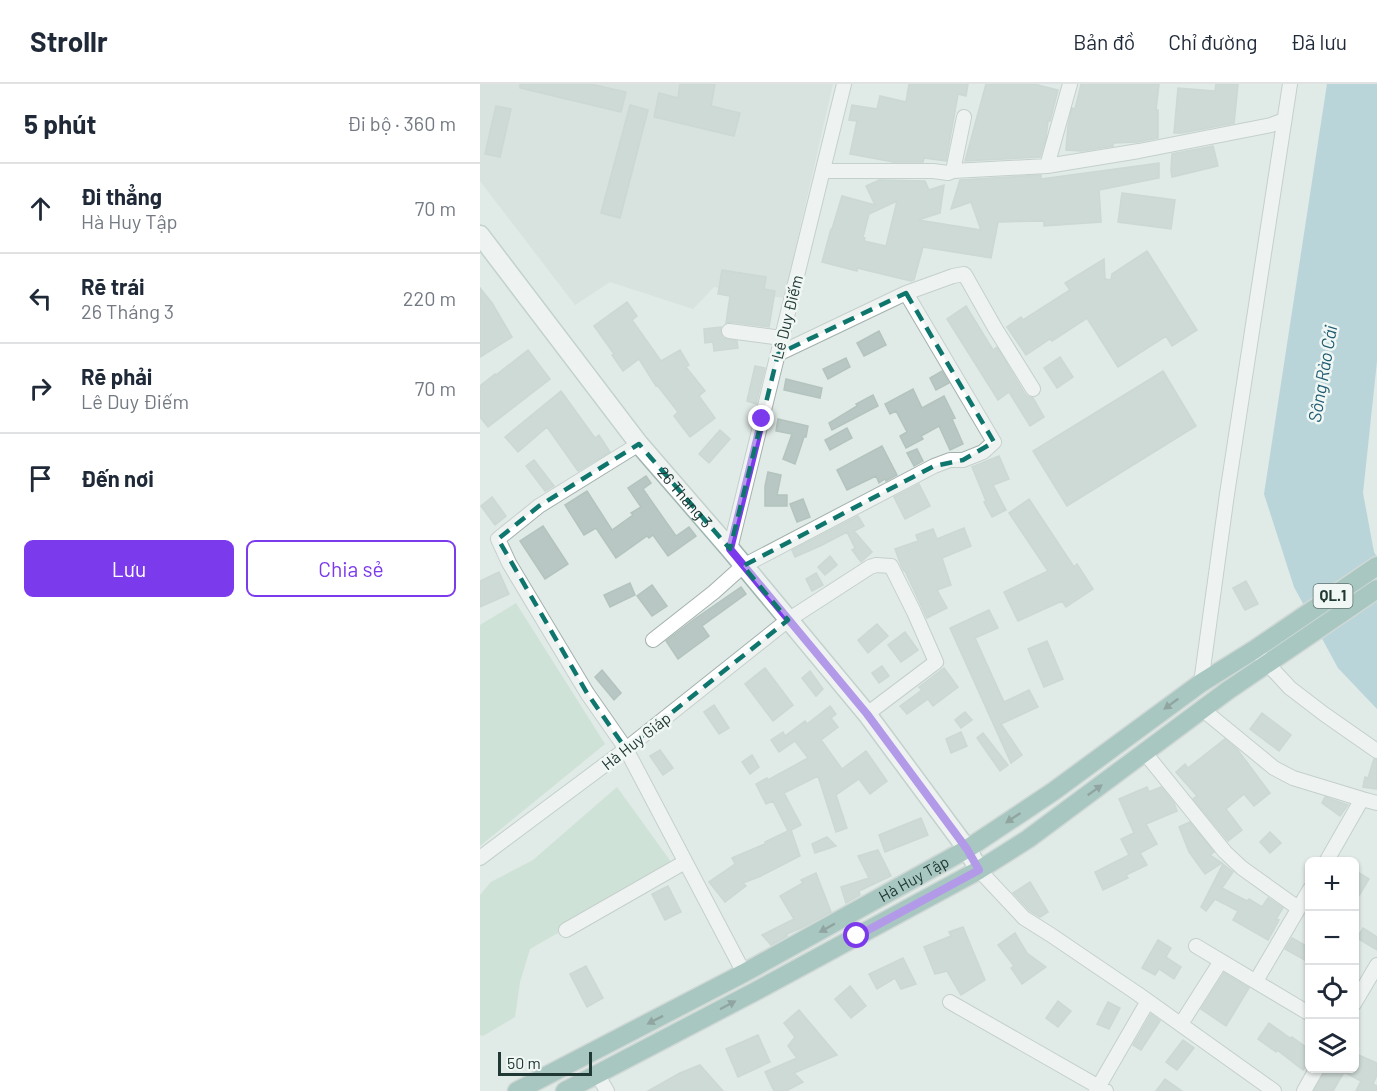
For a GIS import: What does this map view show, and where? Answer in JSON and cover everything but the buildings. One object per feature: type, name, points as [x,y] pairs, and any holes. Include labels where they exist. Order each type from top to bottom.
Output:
[{"type":"main road","name":"Hà Huy Tập","points":[[517,1091],[744,973],[967,849],[1054,791],[1201,682],[1254,650],[1377,566]]},
{"type":"main road","name":"Hà Huy Tập","points":[[565,1091],[979,870],[1028,839],[1203,709],[1377,589]]},
{"type":"street","name":"Lê Duy Điếm","points":[[730,549],[844,84]]},
{"type":"street","points":[[1047,166],[1070,84]]},
{"type":"street","points":[[1201,682],[1227,494],[1290,84]]},
{"type":"street","points":[[953,171],[964,117]]},
{"type":"street","points":[[823,171],[948,173],[1047,166],[1163,146],[1271,125],[1284,120]]},
{"type":"street","name":"26 Tháng 3","points":[[480,235],[639,444],[867,714],[967,849],[979,870]]},
{"type":"street","points":[[778,354],[906,294],[964,274],[1033,389]]},
{"type":"street","points":[[652,640],[714,592],[743,566],[934,466],[950,460],[963,460],[983,452],[994,442],[906,294]]},
{"type":"street","points":[[729,331],[782,338]]},
{"type":"street","points":[[639,444],[539,506],[498,538],[509,563],[587,693],[626,749],[744,973]]},
{"type":"street","name":"Hà Huy Giáp","points":[[480,858],[626,749],[789,620],[870,567],[891,566],[936,662],[867,714]]},
{"type":"street","points":[[1254,650],[1290,688],[1377,751]]},
{"type":"street","points":[[1203,709],[1274,768],[1293,778],[1377,803]]},
{"type":"street","points":[[1145,753],[1225,852],[1242,868],[1298,908]]},
{"type":"street","points":[[1328,857],[1362,799]]},
{"type":"street","points":[[566,930],[685,862]]},
{"type":"street","points":[[979,870],[1024,918],[1148,1001],[1274,1091]]},
{"type":"street","points":[[1256,981],[1305,897]]},
{"type":"street","points":[[1196,946],[1305,1011]]},
{"type":"street","points":[[1181,1024],[1221,961]]},
{"type":"street","points":[[1359,996],[1377,965]]},
{"type":"street","points":[[950,1002],[1100,1089],[1148,1001]]},
{"type":"street","points":[[1304,1091],[1314,1073]]},
{"type":"street","points":[[597,1074],[607,1091]]},
{"type":"highlighted area","points":[[906,293],[994,442],[963,460],[934,466],[743,566],[788,620],[626,749],[587,693],[498,539],[539,506],[639,444],[730,549],[778,354]]},
{"type":"shaded area","points":[[480,84],[833,84],[784,298],[714,287],[693,309],[610,282],[575,305],[480,181]]},
{"type":"green space","points":[[516,603],[605,744],[480,846],[480,625]]},
{"type":"green space","points":[[617,787],[674,866],[530,949],[520,982],[515,1017],[483,1036],[480,1035],[480,895],[491,882],[533,860]]},
{"type":"water","name":"Sông Rào Cái","points":[[1327,84],[1377,84],[1377,361],[1363,493],[1374,552],[1377,557],[1377,709],[1338,668],[1294,587],[1264,494]]},
{"type":"route","points":[[762,419],[730,549],[867,714],[967,849],[979,870],[857,936]]}]
